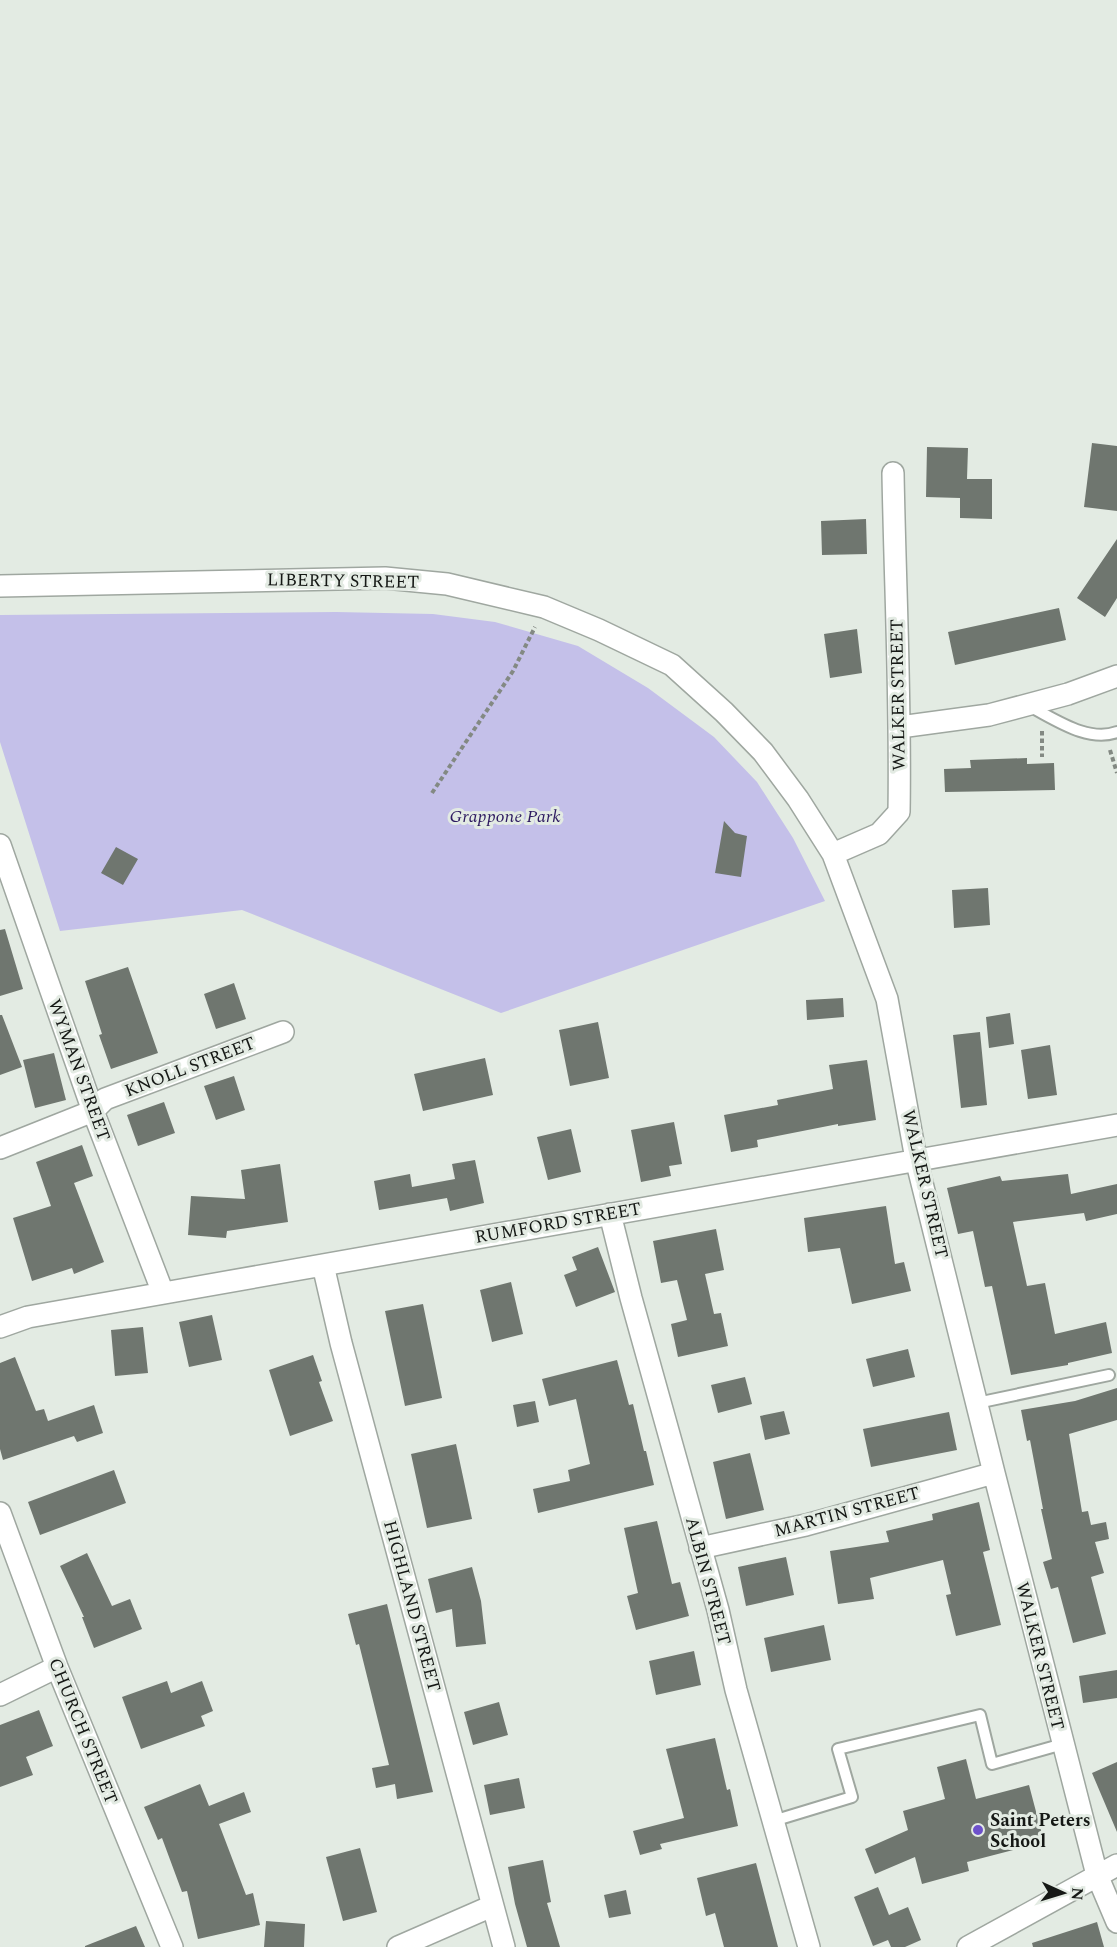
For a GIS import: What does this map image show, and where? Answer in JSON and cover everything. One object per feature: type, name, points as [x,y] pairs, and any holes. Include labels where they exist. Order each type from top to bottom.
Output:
[{"type":"street","name":"WALKER STREET","points":[[893,473],[900,727],[899,812],[879,834],[833,854],[887,999],[916,1159],[994,1473],[1097,1875],[1117,1922]]},
{"type":"street","name":"LIBERTY STREET","points":[[0,586],[385,578],[447,584],[544,607],[672,665],[724,712],[763,752],[798,799],[833,854]]},
{"type":"street","points":[[900,727],[989,715],[1068,694],[1117,676]]},
{"type":"street","name":"WYMAN STREET","points":[[0,845],[93,1111],[163,1293]]},
{"type":"street","name":"KNOLL STREET","points":[[0,1148],[93,1111],[105,1099],[283,1032]]},
{"type":"street","name":"RUMFORD STREET","points":[[0,1327],[28,1317],[1117,1125]]},
{"type":"street","name":"ALBIN STREET","points":[[610,1214],[631,1299],[717,1610],[736,1690],[809,1947]]},
{"type":"street","name":"HIGHLAND STREET","points":[[323,1265],[341,1343],[504,1947]]},
{"type":"street","name":"MARTIN STREET","points":[[700,1548],[806,1525],[994,1473]]},
{"type":"street","name":"CHURCH STREET","points":[[0,1513],[57,1667],[172,1947]]},
{"type":"street","points":[[0,1695],[57,1667]]},
{"type":"street","points":[[968,1947],[1117,1865]]},
{"type":"street","points":[[398,1947],[492,1906]]},
{"type":"lane","points":[[1026,705],[1092,735],[1117,732]]},
{"type":"lane","points":[[977,1403],[1109,1374]]},
{"type":"lane","points":[[773,1821],[852,1797],[838,1749],[980,1715],[992,1764],[1063,1744]]},
{"type":"path","points":[[432,793],[513,671],[544,607]]},
{"type":"path","points":[[1042,757],[1041,736],[1046,714]]},
{"type":"path","points":[[1106,735],[1117,772]]},
{"type":"green space","name":"Grappone Park","points":[[336,612],[433,614],[495,622],[578,646],[648,688],[714,737],[757,782],[793,838],[825,901],[501,1013],[242,910],[60,931],[0,742],[0,615]]},
{"type":"building","points":[[1092,443],[1117,446],[1117,511],[1084,507]]},
{"type":"building","points":[[927,447],[968,448],[967,479],[992,479],[992,519],[960,518],[960,498],[926,497]]},
{"type":"building","points":[[866,519],[867,554],[822,555],[821,521]]},
{"type":"building","points":[[1117,539],[1117,598],[1105,617],[1077,598]]},
{"type":"building","points":[[1059,608],[1066,640],[955,665],[948,632]]},
{"type":"building","points":[[857,629],[862,673],[830,678],[824,634]]},
{"type":"building","points":[[1027,758],[1027,764],[1054,763],[1055,790],[945,792],[944,769],[971,768],[970,760]]},
{"type":"building","points":[[724,821],[735,833],[747,836],[741,877],[715,873]]},
{"type":"building","points":[[116,847],[138,859],[123,885],[101,873]]},
{"type":"building","points":[[988,888],[990,925],[954,928],[952,890]]},
{"type":"building","points":[[5,929],[23,989],[0,996],[0,930]]},
{"type":"building","points":[[128,967],[158,1053],[111,1069],[99,1035],[102,1034],[85,981]]},
{"type":"building","points":[[234,983],[246,1019],[216,1029],[204,994]]},
{"type":"building","points":[[843,998],[844,1017],[807,1020],[806,1000]]},
{"type":"building","points":[[1010,1013],[1014,1044],[989,1048],[986,1017]]},
{"type":"building","points":[[0,1015],[2,1015],[22,1067],[0,1075]]},
{"type":"building","points":[[598,1022],[609,1078],[570,1086],[559,1030]]},
{"type":"building","points":[[980,1032],[987,1105],[961,1108],[953,1035]]},
{"type":"building","points":[[1050,1045],[1057,1095],[1028,1099],[1021,1050]]},
{"type":"building","points":[[54,1053],[66,1100],[35,1108],[23,1060]]},
{"type":"building","points":[[485,1058],[493,1095],[423,1111],[414,1074]]},
{"type":"building","points":[[867,1060],[876,1120],[838,1126],[838,1124],[757,1140],[758,1147],[731,1152],[724,1115],[778,1105],[777,1100],[833,1089],[829,1065]]},
{"type":"building","points":[[234,1076],[245,1110],[216,1120],[204,1086]]},
{"type":"building","points":[[164,1102],[175,1133],[138,1146],[127,1115]]},
{"type":"building","points":[[674,1122],[682,1164],[669,1166],[671,1176],[641,1182],[631,1130]]},
{"type":"building","points":[[571,1129],[581,1172],[548,1180],[537,1137]]},
{"type":"building","points":[[82,1145],[93,1176],[74,1183],[104,1262],[74,1274],[72,1268],[32,1281],[13,1218],[51,1206],[36,1162]]},
{"type":"building","points":[[475,1160],[484,1203],[450,1211],[447,1198],[379,1210],[374,1181],[410,1174],[412,1187],[455,1179],[452,1164]]},
{"type":"building","points":[[280,1164],[288,1222],[227,1231],[226,1238],[188,1235],[191,1196],[245,1199],[241,1170]]},
{"type":"building","points":[[1068,1174],[1071,1194],[1117,1184],[1117,1214],[1086,1221],[1084,1213],[1013,1222],[1027,1286],[1045,1283],[1055,1334],[1106,1322],[1112,1353],[1068,1363],[1068,1365],[1011,1375],[992,1286],[985,1287],[973,1231],[958,1234],[947,1188],[1000,1176],[1002,1181]]},
{"type":"building","points":[[886,1206],[895,1264],[904,1262],[911,1291],[852,1304],[840,1248],[808,1252],[804,1218]]},
{"type":"building","points":[[716,1229],[724,1270],[705,1274],[714,1314],[721,1313],[728,1346],[678,1357],[671,1324],[687,1320],[677,1280],[661,1283],[653,1241]]},
{"type":"building","points":[[598,1247],[615,1292],[576,1307],[564,1275],[577,1270],[572,1257]]},
{"type":"building","points":[[511,1282],[523,1334],[492,1342],[480,1290]]},
{"type":"building","points":[[423,1304],[442,1398],[405,1406],[385,1311]]},
{"type":"building","points":[[212,1315],[222,1360],[189,1367],[179,1322]]},
{"type":"building","points":[[143,1327],[148,1373],[115,1376],[111,1330]]},
{"type":"building","points":[[908,1349],[915,1377],[873,1387],[866,1359]]},
{"type":"building","points":[[313,1355],[322,1381],[319,1382],[333,1421],[290,1436],[269,1370]]},
{"type":"building","points":[[15,1357],[36,1411],[44,1409],[48,1421],[94,1405],[103,1433],[77,1442],[74,1436],[3,1460],[0,1449],[0,1363]]},
{"type":"building","points":[[617,1360],[629,1405],[633,1404],[654,1485],[538,1513],[533,1489],[570,1481],[568,1470],[590,1464],[576,1399],[549,1406],[542,1379]]},
{"type":"building","points":[[745,1377],[752,1404],[718,1413],[711,1385]]},
{"type":"building","points":[[1117,1388],[1117,1420],[1069,1434],[1082,1512],[1088,1511],[1091,1525],[1106,1522],[1109,1539],[1095,1542],[1104,1573],[1091,1577],[1106,1634],[1073,1643],[1058,1587],[1051,1589],[1043,1562],[1052,1559],[1030,1440],[1027,1441],[1021,1410],[1075,1401]]},
{"type":"building","points":[[535,1401],[539,1422],[517,1427],[513,1405]]},
{"type":"building","points":[[784,1411],[790,1434],[765,1440],[760,1416]]},
{"type":"building","points":[[949,1412],[957,1450],[871,1467],[863,1429]]},
{"type":"building","points":[[456,1444],[472,1519],[427,1528],[411,1454]]},
{"type":"building","points":[[750,1453],[764,1510],[726,1519],[713,1462]]},
{"type":"building","points":[[114,1470],[126,1503],[40,1535],[28,1502]]},
{"type":"building","points":[[979,1502],[990,1550],[983,1552],[1001,1625],[956,1636],[946,1595],[951,1594],[943,1560],[870,1578],[874,1599],[838,1604],[830,1551],[889,1542],[886,1531],[933,1520],[932,1514]]},
{"type":"building","points":[[657,1521],[672,1584],[680,1582],[689,1616],[636,1630],[627,1596],[638,1593],[624,1528]]},
{"type":"building","points":[[87,1553],[112,1606],[130,1599],[142,1629],[94,1648],[82,1617],[84,1617],[60,1566]]},
{"type":"building","points":[[786,1557],[794,1595],[746,1606],[738,1567]]},
{"type":"building","points":[[472,1567],[481,1601],[486,1644],[456,1647],[452,1609],[436,1613],[428,1579]]},
{"type":"building","points":[[387,1604],[433,1792],[397,1799],[395,1784],[376,1788],[372,1768],[389,1765],[359,1644],[356,1645],[348,1614]]},
{"type":"building","points":[[824,1625],[831,1660],[771,1672],[764,1638]]},
{"type":"building","points":[[694,1651],[701,1685],[656,1695],[649,1661]]},
{"type":"building","points":[[1117,1670],[1117,1698],[1083,1703],[1079,1676]]},
{"type":"building","points":[[167,1681],[171,1693],[202,1681],[213,1711],[201,1716],[205,1726],[141,1749],[122,1697]]},
{"type":"building","points":[[499,1702],[508,1735],[473,1745],[464,1712]]},
{"type":"building","points":[[39,1710],[53,1746],[26,1757],[33,1775],[0,1787],[0,1725]]},
{"type":"building","points":[[715,1738],[738,1826],[660,1844],[662,1849],[640,1855],[633,1831],[684,1818],[666,1749]]},
{"type":"building","points":[[966,1759],[976,1799],[1029,1785],[1044,1842],[967,1862],[969,1871],[922,1884],[915,1857],[875,1874],[865,1849],[908,1830],[903,1811],[945,1799],[937,1767]]},
{"type":"building","points":[[1117,1762],[1117,1832],[1092,1773]]},
{"type":"building","points":[[519,1778],[525,1808],[490,1815],[484,1785]]},
{"type":"building","points":[[200,1784],[209,1806],[244,1792],[251,1812],[219,1824],[246,1895],[253,1893],[260,1925],[198,1939],[187,1891],[182,1892],[162,1838],[158,1840],[144,1807]]},
{"type":"building","points":[[360,1848],[377,1912],[343,1921],[326,1857]]},
{"type":"building","points":[[543,1860],[551,1902],[547,1903],[560,1947],[527,1947],[515,1904],[508,1867]]},
{"type":"building","points":[[756,1863],[778,1947],[724,1947],[715,1913],[706,1916],[697,1878]]},
{"type":"building","points":[[878,1887],[889,1915],[908,1907],[921,1940],[905,1947],[891,1947],[888,1940],[873,1946],[854,1897]]},
{"type":"building","points":[[626,1890],[631,1914],[609,1918],[604,1895]]},
{"type":"building","points":[[266,1921],[305,1924],[304,1947],[264,1947]]},
{"type":"building","points":[[1097,1922],[1104,1947],[1033,1947],[1032,1943]]},
{"type":"building","points":[[136,1926],[145,1947],[85,1947],[85,1946]]},
{"type":"place","name":"Saint Peters School","points":[[978,1830]]}]
